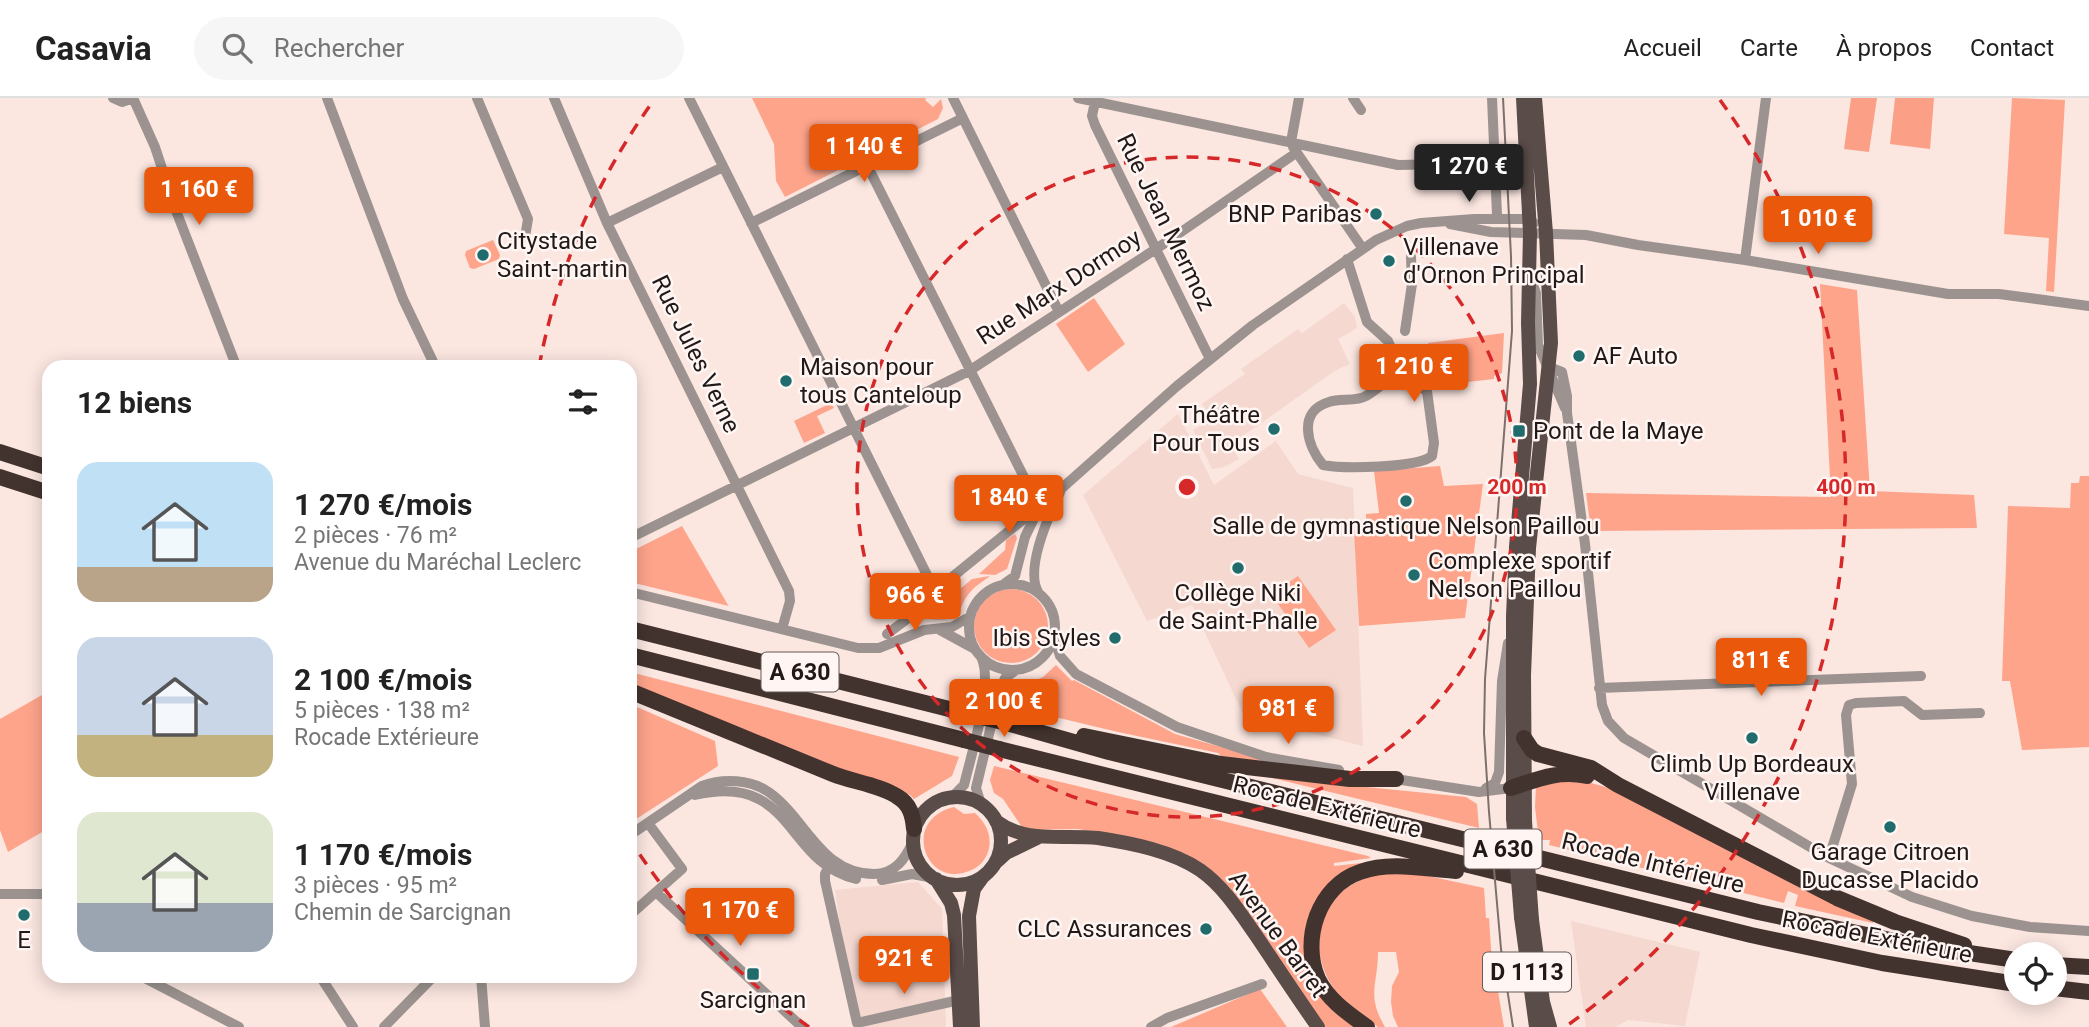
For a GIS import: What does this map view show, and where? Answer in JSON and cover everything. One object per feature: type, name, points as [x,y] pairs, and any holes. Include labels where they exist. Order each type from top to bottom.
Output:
[{"type":"highway","points":[[0,452],[42,466]]},
{"type":"highway","points":[[0,477],[42,491]]},
{"type":"highway","name":"Rocade Intérieure","points":[[637,631],[1003,722],[1109,752],[1758,912],[1909,944],[2004,959]]},
{"type":"highway","name":"Rocade Extérieure","points":[[637,657],[1496,874],[1751,935],[1869,960],[2004,982]]},
{"type":"highway","points":[[637,694],[844,779],[901,798],[913,816],[913,835]]},
{"type":"highway","points":[[1003,722],[1112,740],[1221,764],[1350,779],[1396,779]]},
{"type":"highway","points":[[1524,738],[1538,754],[1591,768],[1618,785],[1837,898],[1895,922],[2004,958]]},
{"type":"highway","points":[[1518,786],[1550,774],[1565,772],[1618,785]]},
{"type":"highway","points":[[1367,1027],[1343,1010],[1326,992],[1312,958],[1311,938],[1321,905],[1330,892],[1350,876],[1374,868],[1398,866],[1496,874]]},
{"type":"highway","points":[[2067,966],[2089,967]]},
{"type":"highway","points":[[2067,989],[2089,992]]},
{"type":"main road","name":"D 1113","points":[[1523,98],[1530,226],[1530,378],[1513,616],[1519,820],[1536,1027]]},
{"type":"main road","name":"D 1113","points":[[1518,786],[1524,738],[1530,534],[1549,367],[1551,323],[1535,98]]},
{"type":"main road","points":[[960,1027],[954,915],[951,903],[915,856],[913,835],[926,809],[946,798],[958,797],[981,804],[996,821],[1000,835],[994,864],[974,889],[968,916],[973,1027]]},
{"type":"main road","name":"Avenue Barret","points":[[996,821],[1016,833],[1038,837],[1072,835],[1129,844],[1167,855],[1202,871],[1218,885],[1243,916],[1318,1027]]},
{"type":"main road","name":"Avenue Barret","points":[[994,864],[1006,853],[1038,837]]},
{"type":"main road","points":[[935,879],[959,885],[983,876]]},
{"type":"main road","name":"D 1113","points":[[1527,918],[1550,1027]]},
{"type":"street","points":[[113,98],[122,102],[133,98],[155,147],[175,208],[234,360]]},
{"type":"street","points":[[327,98],[404,299],[432,360]]},
{"type":"street","points":[[477,98],[528,219],[525,237]]},
{"type":"street","name":"Rue Jules Verne","points":[[554,98],[607,223],[789,591],[790,601],[782,629]]},
{"type":"street","points":[[689,98],[936,591]]},
{"type":"street","points":[[953,98],[1059,312]]},
{"type":"street","points":[[1078,98],[1095,102],[1115,101],[1278,140],[1294,148],[1398,165],[1494,163]]},
{"type":"street","points":[[1299,98],[1294,148],[1363,249]]},
{"type":"street","points":[[1353,98],[1361,110]]},
{"type":"street","points":[[1492,98],[1497,215]]},
{"type":"street","points":[[1745,260],[1766,98]]},
{"type":"street","name":"Rue Jean Mermoz","points":[[1095,102],[1092,116],[1095,125],[1210,359]]},
{"type":"street","points":[[751,223],[963,117]]},
{"type":"street","name":"Rue Marx Dormoy","points":[[637,535],[970,371],[1282,163],[1294,148]]},
{"type":"street","points":[[867,165],[1040,507]]},
{"type":"street","points":[[607,223],[723,167]]},
{"type":"street","points":[[887,634],[923,607],[936,591],[1040,507],[1253,325],[1347,259],[1383,236],[1407,226],[1441,222],[1530,226],[1546,233],[1586,235],[1646,247],[1745,260],[1948,294],[1999,294],[2089,306]]},
{"type":"street","points":[[1405,331],[1412,284],[1411,257]]},
{"type":"street","points":[[1347,259],[1367,322],[1388,341],[1394,355],[1396,372]]},
{"type":"street","points":[[1530,278],[1536,293],[1536,339],[1549,367],[1562,372],[1567,396],[1599,688],[1608,721],[1624,738],[1829,858],[1912,897],[1972,916],[2030,927],[2089,931]]},
{"type":"street","points":[[1530,378],[1549,367]]},
{"type":"street","points":[[1396,372],[1427,391],[1434,448],[1432,456],[1422,461],[1350,468],[1322,465],[1310,446],[1308,424],[1312,414],[1331,401],[1364,398],[1396,372]]},
{"type":"street","points":[[981,804],[976,788],[1004,678],[1037,663],[1045,656],[1054,637],[1056,624],[1051,607],[1032,580],[1042,538],[1062,488]]},
{"type":"street","points":[[946,798],[961,790],[964,785],[985,690],[987,673],[970,640],[970,617],[974,605],[982,595],[1015,576],[1025,537],[1040,507]]},
{"type":"street","points":[[1004,584],[1027,586],[1038,592]]},
{"type":"street","points":[[637,594],[858,648],[879,648],[924,630],[952,627],[970,617]]},
{"type":"street","points":[[923,607],[924,630]]},
{"type":"street","points":[[1479,792],[1495,783],[1499,772],[1502,681],[1513,616]]},
{"type":"street","points":[[940,630],[993,666],[1017,670]]},
{"type":"street","points":[[1054,637],[1060,656],[1076,674],[1177,727],[1266,757],[1479,792],[1518,786]]},
{"type":"street","points":[[1599,688],[1921,676]]},
{"type":"street","points":[[1829,858],[1852,784],[1846,715],[1849,705],[1856,702],[1904,701],[1922,715],[1980,713]]},
{"type":"street","points":[[637,830],[713,782],[738,782],[761,787],[781,802],[831,861],[863,873],[883,874],[900,864],[913,835]]},
{"type":"street","points":[[689,796],[727,791],[757,797],[785,818],[828,868],[848,877],[884,880],[912,874],[935,879]]},
{"type":"street","points":[[637,909],[682,869],[648,823]]},
{"type":"street","points":[[828,868],[825,881],[855,1025],[959,1000]]},
{"type":"street","points":[[657,893],[802,1027]]},
{"type":"street","points":[[0,894],[42,894]]},
{"type":"street","points":[[154,983],[239,1027]]},
{"type":"street","points":[[325,983],[353,1027]]},
{"type":"street","points":[[384,1027],[427,983]]},
{"type":"street","points":[[482,983],[485,1027]]},
{"type":"street","points":[[1152,1027],[1167,1018],[1262,984]]},
{"type":"shaded area","points":[[752,98],[926,98],[933,107],[941,99],[943,108],[938,119],[875,151],[861,147],[854,150],[850,164],[785,197],[776,181],[774,144]]},
{"type":"shaded area","points":[[1851,98],[1877,98],[1869,152],[1844,149]]},
{"type":"shaded area","points":[[1895,98],[1934,98],[1930,149],[1890,144]]},
{"type":"shaded area","points":[[2012,98],[2065,100],[2054,292],[2046,291],[2049,238],[2004,234]]},
{"type":"shaded area","name":"Citystade Saint-martin","points":[[493,240],[500,255],[499,259],[474,269],[470,268],[466,251]]},
{"type":"shaded area","points":[[1820,284],[1857,290],[1870,491],[1974,495],[1977,528],[1591,531],[1586,493],[1831,497]]},
{"type":"shaded area","points":[[1094,298],[1125,344],[1088,372],[1056,324]]},
{"type":"shaded area","points":[[1344,303],[1355,317],[1357,328],[1338,339],[1350,364],[1336,370],[1230,445],[1239,459],[1224,467],[1212,469],[1193,430],[1213,419],[1202,404],[1245,374],[1241,369],[1298,329],[1302,333]]},
{"type":"shaded area","points":[[1504,333],[1502,373],[1494,376],[1494,379],[1433,386],[1428,343]]},
{"type":"shaded area","points":[[831,403],[834,408],[817,416],[825,433],[804,443],[794,421]]},
{"type":"shaded area","name":"Collège Niki de Saint-Phalle","points":[[1178,414],[1214,485],[1276,441],[1298,474],[1353,488],[1363,746],[1244,716],[1192,605],[1147,621],[1083,495]]},
{"type":"shaded area","name":"Complexe sportif Nelson Paillou","points":[[1440,466],[1444,486],[1483,484],[1465,618],[1359,626],[1354,531],[1366,523],[1366,514],[1379,513],[1374,471]]},
{"type":"shaded area","points":[[2080,476],[2089,476],[2089,747],[2022,750],[2010,681],[2002,681],[2008,506],[2070,508],[2071,483],[2079,483]]},
{"type":"shaded area","points":[[682,526],[729,606],[637,584],[637,548]]},
{"type":"shaded area","points":[[1015,534],[1017,538],[1007,569],[995,575],[979,574],[1005,550],[1006,540]]},
{"type":"shaded area","points":[[990,576],[973,589],[955,616],[941,620],[930,619],[929,610],[935,602],[947,600],[972,579]]},
{"type":"shaded area","points":[[1298,576],[1336,630],[1309,648],[1271,594]]},
{"type":"shaded area","points":[[1004,589],[1018,589],[1032,595],[1042,605],[1048,626],[1042,647],[1032,657],[1018,663],[1004,663],[990,657],[980,647],[974,633],[974,619],[980,605],[990,595]]},
{"type":"shaded area","points":[[1056,665],[1072,681],[1175,734],[1267,760],[1265,763],[1221,756],[1218,753],[1009,706],[1014,689],[1043,677]]},
{"type":"shaded area","points":[[637,674],[959,757],[952,776],[914,799],[910,795],[841,773],[637,689]]},
{"type":"shaded area","points":[[42,695],[42,832],[8,852],[0,830],[0,719]]},
{"type":"shaded area","points":[[637,707],[715,741],[718,766],[637,818]]},
{"type":"shaded area","points":[[994,766],[1371,858],[1334,863],[1334,866],[1370,862],[1345,872],[1306,954],[1359,1027],[1325,1027],[1275,954],[1210,870],[1185,854],[1099,832],[1077,829],[1024,830],[1003,799],[994,793],[990,780]]},
{"type":"shaded area","points":[[1268,777],[1466,797],[1477,804],[1479,828]]},
{"type":"shaded area","points":[[1577,779],[1609,788],[1873,923],[1795,906],[1798,895],[1788,891],[1784,903],[1549,845],[1550,840],[1536,840],[1536,786]]},
{"type":"shaded area","points":[[954,807],[964,814],[975,813],[985,826],[990,841],[988,852],[981,864],[969,871],[954,874],[941,870],[931,862],[925,851],[924,838],[928,825],[937,814]]},
{"type":"shaded area","points":[[1380,873],[1419,874],[1484,888],[1486,918],[1489,918],[1491,949],[1504,1027],[1398,1027],[1391,1002],[1392,986],[1399,972],[1396,952],[1378,952],[1374,998],[1385,1027],[1378,1027],[1340,997],[1329,981],[1320,956],[1323,918],[1337,896],[1346,888]]},
{"type":"shaded area","points":[[918,882],[942,909],[946,1027],[854,1027],[835,890]]},
{"type":"shaded area","points":[[1571,921],[1700,952],[1685,1026],[1628,1020],[1616,1027],[1586,1027]]},
{"type":"shaded area","points":[[1260,989],[1287,1027],[1171,1027]]},
{"type":"tram line","points":[[1503,98],[1512,331],[1485,679],[1484,733],[1501,949],[1513,1027]]},
{"type":"place","name":"BNP Paribas","points":[[1376,214]]},
{"type":"place","name":"Citystade Saint-martin","points":[[483,255]]},
{"type":"place","name":"Villenave d'Ornon Principal","points":[[1389,261]]},
{"type":"place","name":"AF Auto","points":[[1579,356]]},
{"type":"place","name":"Maison pour tous Canteloup","points":[[786,381]]},
{"type":"place","name":"Théâtre Pour Tous","points":[[1274,429]]},
{"type":"place","name":"Pont de la Maye","points":[[1519,431]]},
{"type":"place","name":"Salle de gymnastique Nelson Paillou","points":[[1406,501]]},
{"type":"place","name":"Collège Niki de Saint-Phalle","points":[[1238,568]]},
{"type":"place","name":"Complexe sportif Nelson Paillou","points":[[1414,575]]},
{"type":"place","name":"Ibis Styles","points":[[1115,638]]},
{"type":"place","name":"Climb Up Bordeaux Villenave","points":[[1752,738]]},
{"type":"place","name":"Garage Citroen Ducasse Placido","points":[[1890,827]]},
{"type":"place","name":"E","points":[[24,915]]},
{"type":"place","name":"CLC Assurances","points":[[1206,929]]},
{"type":"place","name":"Sarcignan","points":[[753,974]]}]
